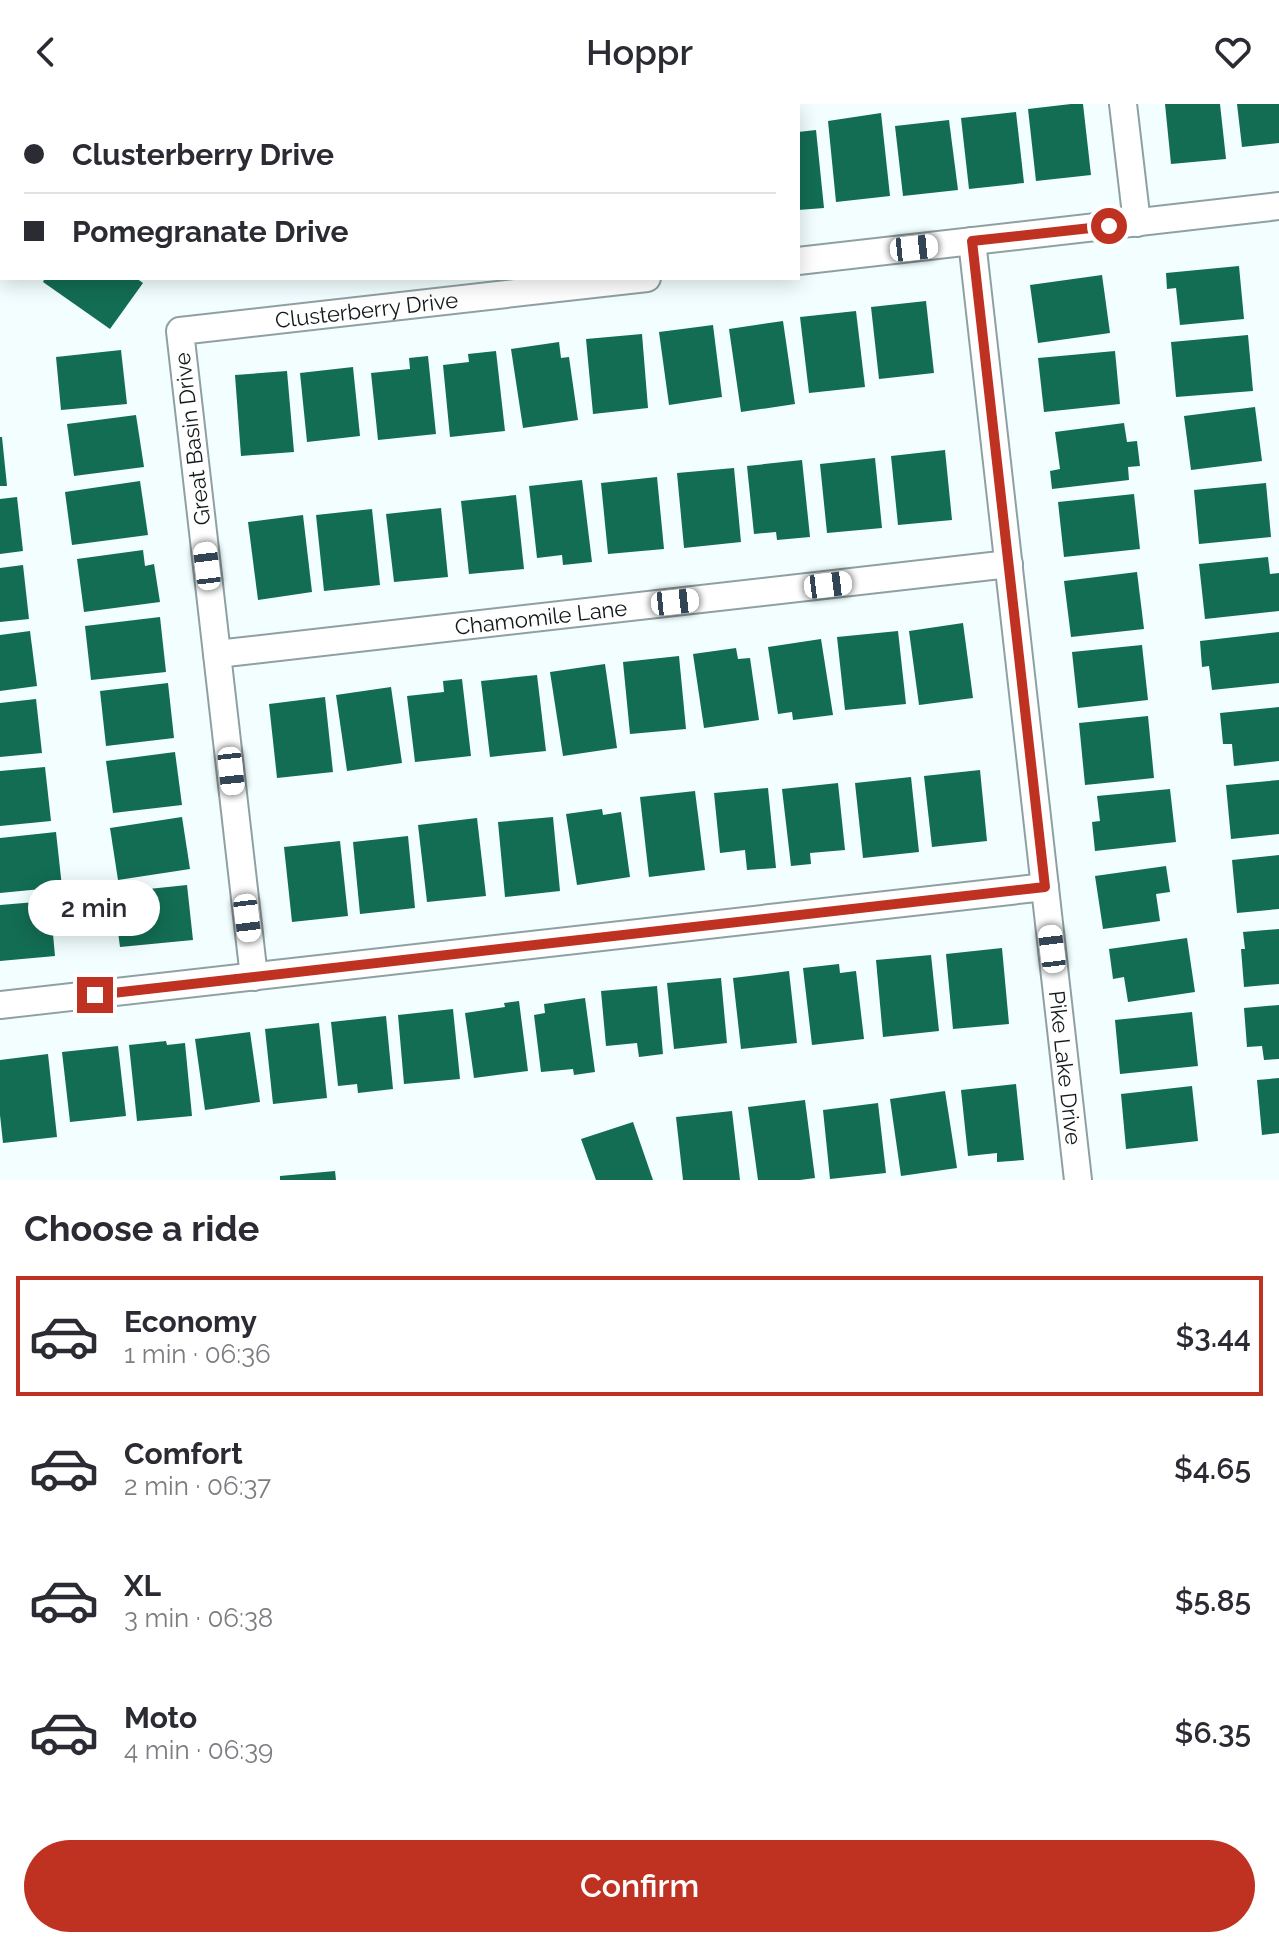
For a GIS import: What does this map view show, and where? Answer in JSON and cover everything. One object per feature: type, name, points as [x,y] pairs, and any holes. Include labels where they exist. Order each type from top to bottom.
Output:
[{"type":"street","points":[[1123,104],[1137,223]]},
{"type":"street","points":[[800,261],[1279,206]]},
{"type":"street","name":"Pike Lake Drive","points":[[972,241],[1078,1180]]},
{"type":"street","name":"Clusterberry Drive","points":[[180,331],[629,280]]},
{"type":"street","name":"Great Basin Drive","points":[[180,331],[254,977]]},
{"type":"street","name":"Chamomile Lane","points":[[217,654],[1009,564]]},
{"type":"street","points":[[0,1005],[1045,887]]},
{"type":"building","points":[[1083,104],[1091,175],[1036,181],[1028,109]]},
{"type":"building","points":[[1165,104],[1220,104],[1226,159],[1171,164]]},
{"type":"building","points":[[1237,104],[1279,104],[1279,143],[1242,147]]},
{"type":"building","points":[[1016,112],[1024,183],[969,189],[961,118]]},
{"type":"building","points":[[881,113],[890,196],[836,202],[828,121]]},
{"type":"building","points":[[949,120],[958,190],[903,196],[895,126]]},
{"type":"building","points":[[816,130],[824,208],[800,210],[800,132]]},
{"type":"building","points":[[1239,266],[1244,319],[1180,325],[1176,288],[1167,289],[1166,273]]},
{"type":"building","points":[[1102,275],[1110,333],[1038,343],[1030,285]]},
{"type":"building","points":[[139,280],[143,283],[110,329],[43,282]]},
{"type":"building","points":[[926,301],[934,373],[879,379],[871,307]]},
{"type":"building","points":[[856,311],[865,387],[809,393],[800,317]]},
{"type":"building","points":[[783,321],[795,404],[741,412],[729,329]]},
{"type":"building","points":[[713,325],[722,397],[669,405],[659,332]]},
{"type":"building","points":[[642,334],[648,408],[593,414],[586,339]]},
{"type":"building","points":[[1248,335],[1253,391],[1176,397],[1171,342]]},
{"type":"building","points":[[559,342],[561,358],[569,357],[578,420],[523,428],[511,349]]},
{"type":"building","points":[[121,350],[127,404],[61,410],[56,357]]},
{"type":"building","points":[[496,351],[505,431],[450,437],[443,365],[469,362],[468,354]]},
{"type":"building","points":[[1115,351],[1120,404],[1044,412],[1038,358]]},
{"type":"building","points":[[428,356],[436,434],[378,440],[371,373],[410,369],[409,358]]},
{"type":"building","points":[[353,367],[360,436],[307,442],[300,373]]},
{"type":"building","points":[[287,371],[294,452],[241,456],[235,375]]},
{"type":"building","points":[[1255,407],[1262,461],[1191,470],[1184,416]]},
{"type":"building","points":[[136,415],[144,467],[74,476],[67,424]]},
{"type":"building","points":[[1124,423],[1127,442],[1137,441],[1140,466],[1128,467],[1129,480],[1052,489],[1050,471],[1060,469],[1055,432]]},
{"type":"building","points":[[2,437],[7,486],[0,486]]},
{"type":"building","points":[[945,450],[952,520],[898,525],[891,456]]},
{"type":"building","points":[[875,458],[882,528],[827,533],[820,464]]},
{"type":"building","points":[[802,460],[810,537],[777,540],[776,532],[754,534],[747,466]]},
{"type":"building","points":[[734,468],[741,542],[684,548],[677,473]]},
{"type":"building","points":[[657,477],[664,549],[608,554],[601,483]]},
{"type":"building","points":[[582,480],[592,562],[563,565],[562,555],[537,558],[529,486]]},
{"type":"building","points":[[140,481],[148,535],[72,545],[65,492]]},
{"type":"building","points":[[1266,483],[1271,537],[1199,544],[1194,490]]},
{"type":"building","points":[[1134,494],[1140,549],[1064,557],[1058,502]]},
{"type":"building","points":[[516,495],[524,569],[469,574],[461,501]]},
{"type":"building","points":[[17,497],[23,551],[0,554],[0,499]]},
{"type":"building","points":[[441,508],[448,577],[394,582],[386,514]]},
{"type":"building","points":[[372,509],[380,585],[324,591],[316,515]]},
{"type":"building","points":[[303,515],[312,592],[258,600],[248,522]]},
{"type":"building","points":[[143,550],[145,566],[154,564],[160,602],[84,612],[77,559]]},
{"type":"building","points":[[1268,557],[1270,574],[1279,573],[1279,611],[1205,619],[1199,564]]},
{"type":"building","points":[[23,565],[29,619],[0,622],[0,568]]},
{"type":"building","points":[[1137,572],[1144,629],[1071,637],[1064,581]]},
{"type":"building","points":[[160,617],[166,672],[91,680],[85,626]]},
{"type":"building","points":[[963,623],[973,698],[919,705],[909,631]]},
{"type":"building","points":[[30,631],[37,686],[0,691],[0,635]]},
{"type":"building","points":[[898,631],[906,704],[845,710],[837,637]]},
{"type":"building","points":[[1279,632],[1279,683],[1212,690],[1209,666],[1202,667],[1200,641]]},
{"type":"building","points":[[821,639],[833,715],[793,720],[792,712],[778,714],[768,647]]},
{"type":"building","points":[[1142,645],[1148,700],[1078,708],[1072,652]]},
{"type":"building","points":[[736,648],[738,659],[750,658],[759,720],[704,728],[693,654]]},
{"type":"building","points":[[679,656],[686,729],[630,734],[623,662]]},
{"type":"building","points":[[605,664],[617,748],[563,756],[550,672]]},
{"type":"building","points":[[537,675],[546,751],[490,757],[481,681]]},
{"type":"building","points":[[462,679],[471,756],[415,762],[407,696],[444,692],[443,681]]},
{"type":"building","points":[[168,683],[174,738],[106,746],[100,691]]},
{"type":"building","points":[[391,687],[402,763],[347,771],[336,695]]},
{"type":"building","points":[[325,697],[333,772],[277,778],[269,704]]},
{"type":"building","points":[[36,699],[42,753],[0,757],[0,703]]},
{"type":"building","points":[[1279,707],[1279,761],[1234,766],[1232,744],[1223,744],[1220,713]]},
{"type":"building","points":[[1148,716],[1154,778],[1085,785],[1079,723]]},
{"type":"building","points":[[175,752],[182,805],[113,813],[106,761]]},
{"type":"building","points":[[45,767],[51,821],[0,826],[0,771]]},
{"type":"building","points":[[980,770],[987,841],[932,847],[924,776]]},
{"type":"building","points":[[911,777],[919,852],[863,858],[855,783]]},
{"type":"building","points":[[1279,780],[1279,834],[1231,839],[1226,785]]},
{"type":"building","points":[[838,783],[845,850],[810,853],[811,864],[791,866],[782,789]]},
{"type":"building","points":[[768,788],[776,868],[747,870],[745,850],[720,853],[714,793]]},
{"type":"building","points":[[1170,789],[1176,842],[1095,851],[1092,822],[1100,821],[1097,796]]},
{"type":"building","points":[[695,791],[705,870],[649,877],[640,797]]},
{"type":"building","points":[[602,809],[603,815],[621,812],[630,877],[577,885],[566,814]]},
{"type":"building","points":[[182,817],[190,869],[118,880],[110,828]]},
{"type":"building","points":[[553,817],[560,891],[505,897],[498,822]]},
{"type":"building","points":[[477,818],[486,896],[427,902],[418,825]]},
{"type":"building","points":[[56,832],[62,887],[0,893],[0,838]]},
{"type":"building","points":[[408,836],[415,908],[360,914],[353,842]]},
{"type":"building","points":[[340,841],[348,916],[292,922],[284,847]]},
{"type":"building","points":[[1279,855],[1279,909],[1237,913],[1232,860]]},
{"type":"building","points":[[1166,866],[1170,892],[1156,894],[1160,921],[1103,929],[1095,876]]},
{"type":"building","points":[[187,885],[193,940],[120,947],[118,932],[114,932],[110,893]]},
{"type":"building","points":[[60,900],[62,922],[52,923],[55,956],[0,961],[0,905]]},
{"type":"building","points":[[1279,929],[1279,984],[1244,987],[1243,932]]},
{"type":"building","points":[[1187,938],[1195,992],[1128,1002],[1124,977],[1113,979],[1109,949]]},
{"type":"building","points":[[1002,948],[1009,1024],[953,1029],[946,954]]},
{"type":"building","points":[[931,955],[939,1031],[883,1037],[876,960]]},
{"type":"building","points":[[839,964],[840,973],[856,971],[864,1039],[812,1045],[803,968]]},
{"type":"building","points":[[789,971],[797,1043],[741,1049],[733,978]]},
{"type":"building","points":[[721,978],[727,1043],[674,1049],[667,983]]},
{"type":"building","points":[[657,986],[663,1054],[639,1057],[637,1043],[606,1046],[601,991]]},
{"type":"building","points":[[585,998],[595,1072],[574,1075],[573,1069],[541,1072],[534,1015],[545,1013],[544,1004]]},
{"type":"building","points":[[519,1001],[528,1071],[474,1078],[465,1013],[505,1007],[504,1003]]},
{"type":"building","points":[[1279,1005],[1279,1059],[1264,1060],[1262,1046],[1247,1047],[1244,1008]]},
{"type":"building","points":[[453,1009],[460,1079],[404,1084],[398,1015]]},
{"type":"building","points":[[1192,1012],[1198,1066],[1120,1074],[1115,1020]]},
{"type":"building","points":[[386,1016],[393,1089],[358,1093],[357,1084],[338,1086],[331,1022]]},
{"type":"building","points":[[319,1023],[327,1098],[273,1104],[265,1029]]},
{"type":"building","points":[[250,1032],[260,1102],[205,1110],[195,1039]]},
{"type":"building","points":[[166,1041],[167,1045],[185,1043],[192,1116],[137,1121],[129,1045]]},
{"type":"building","points":[[118,1046],[126,1116],[70,1122],[62,1052]]},
{"type":"building","points":[[48,1054],[57,1137],[3,1143],[0,1060]]},
{"type":"building","points":[[1279,1078],[1279,1133],[1262,1135],[1257,1080]]},
{"type":"building","points":[[1016,1084],[1024,1160],[997,1162],[997,1153],[968,1156],[961,1090]]},
{"type":"building","points":[[1192,1086],[1198,1141],[1126,1149],[1121,1094]]},
{"type":"building","points":[[945,1091],[957,1168],[901,1176],[890,1099]]},
{"type":"building","points":[[805,1100],[815,1178],[758,1180],[748,1107]]},
{"type":"building","points":[[878,1103],[886,1173],[830,1179],[823,1110]]},
{"type":"building","points":[[732,1111],[740,1180],[683,1180],[676,1117]]},
{"type":"building","points":[[633,1122],[653,1180],[596,1180],[581,1139]]},
{"type":"building","points":[[335,1171],[336,1180],[280,1180],[280,1176]]},
{"type":"route","points":[[95,995],[1045,887],[972,241],[1109,226]]}]
